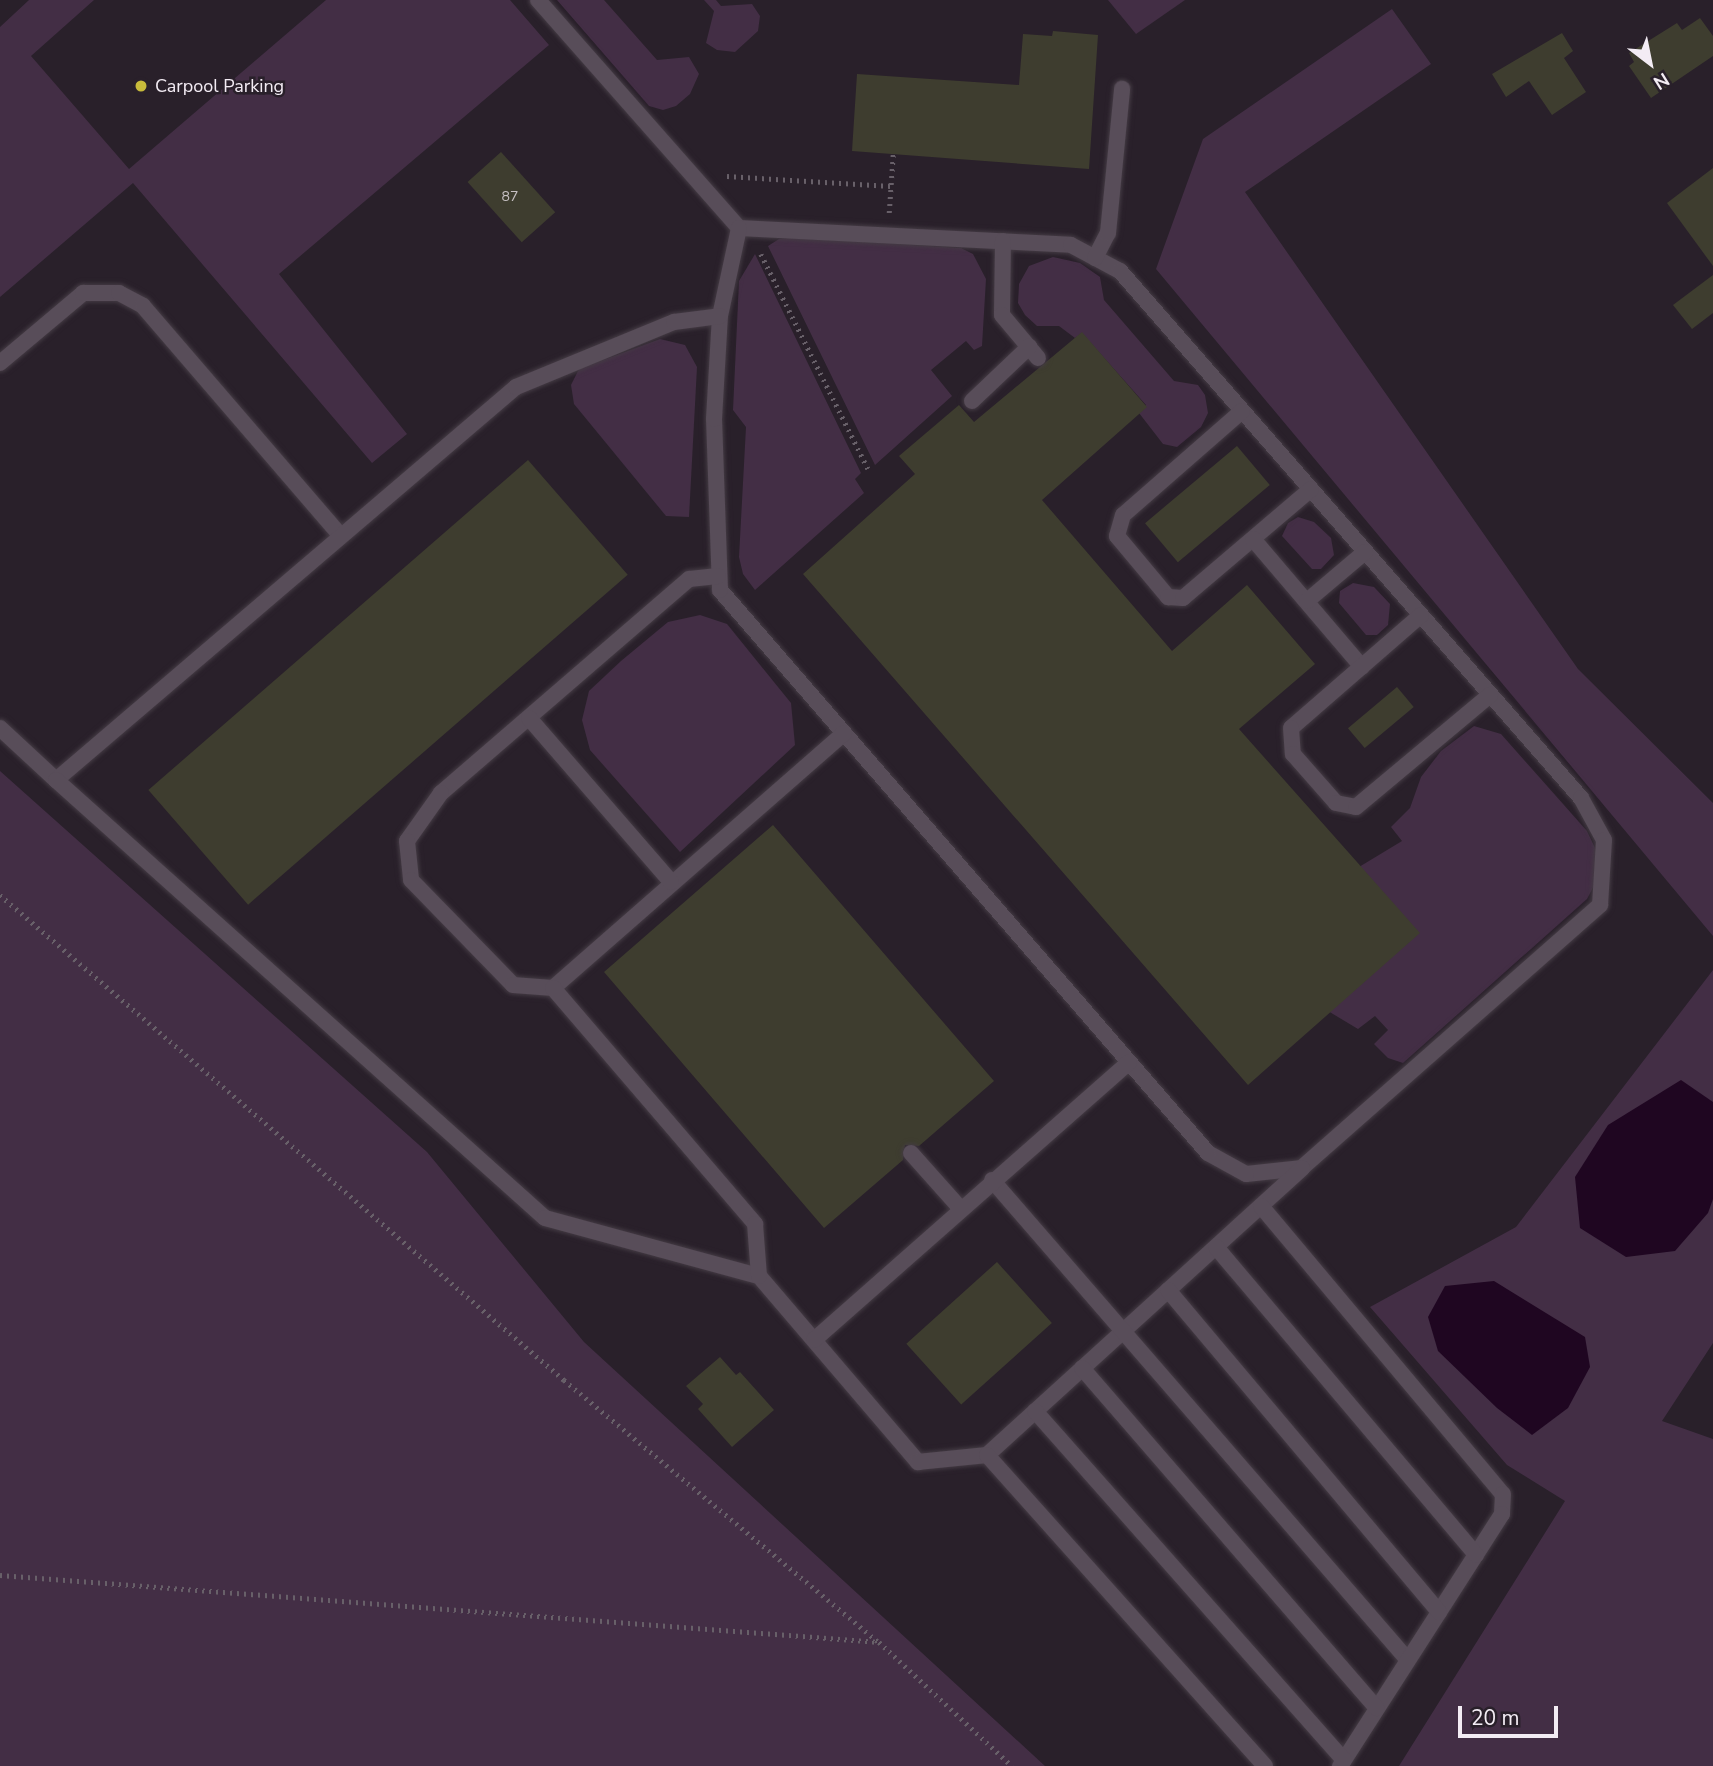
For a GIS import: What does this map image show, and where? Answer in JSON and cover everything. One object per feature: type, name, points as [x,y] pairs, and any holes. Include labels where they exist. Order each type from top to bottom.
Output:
[{"type":"lane","points":[[0,728],[545,1218],[759,1276],[918,1462],[987,1455],[1302,1168],[1600,905],[1604,840],[1581,798],[1120,271],[1071,245],[887,233],[744,228],[692,174],[538,0]]},
{"type":"lane","points":[[1096,258],[1108,233],[1122,89]]},
{"type":"lane","points":[[744,228],[720,316],[714,419],[720,590],[1208,1153],[1246,1174],[1302,1168]]},
{"type":"lane","points":[[972,401],[1034,353],[1002,315],[1003,241]]},
{"type":"lane","points":[[0,363],[83,293],[119,293],[144,306],[341,536]]},
{"type":"lane","points":[[56,780],[516,387],[674,321],[720,316]]},
{"type":"lane","points":[[1242,411],[1123,515],[1118,536],[1168,597],[1183,598],[1311,489]]},
{"type":"lane","points":[[1253,539],[1362,667]]},
{"type":"lane","points":[[1307,601],[1365,552]]},
{"type":"lane","points":[[718,576],[689,579],[441,793],[407,841],[411,880],[513,985],[553,988],[754,1224],[759,1276]]},
{"type":"lane","points":[[1421,615],[1291,729],[1293,754],[1336,803],[1356,807],[1490,695]]},
{"type":"lane","points":[[529,718],[671,882]]},
{"type":"lane","points":[[553,988],[844,733]]},
{"type":"lane","points":[[814,1340],[960,1208],[1129,1062]]},
{"type":"lane","points":[[911,1153],[960,1208]]},
{"type":"lane","points":[[992,1180],[1125,1330],[1408,1660]]},
{"type":"lane","points":[[1035,1411],[1342,1763],[1502,1514],[1503,1494],[1261,1206]]},
{"type":"lane","points":[[1216,1247],[1476,1556]]},
{"type":"lane","points":[[1168,1290],[1439,1612]]},
{"type":"lane","points":[[1082,1368],[1377,1708]]},
{"type":"lane","points":[[987,1455],[1265,1766]]},
{"type":"path","points":[[887,233],[893,154]]},
{"type":"path","points":[[692,174],[891,186]]},
{"type":"path","points":[[744,228],[868,469]]},
{"type":"path","points":[[0,895],[564,1380],[878,1642],[1012,1766]]},
{"type":"path","points":[[0,1575],[878,1642]]},
{"type":"shaded area","points":[[29,0],[94,0],[31,56],[129,169],[326,0],[510,0],[549,45],[279,274],[407,434],[372,463],[133,183],[0,297],[0,27]]},
{"type":"shaded area","points":[[557,0],[604,0],[657,60],[689,57],[699,74],[690,94],[676,106],[663,110],[649,106]]},
{"type":"shaded area","points":[[704,0],[716,0],[721,6],[752,4],[760,16],[758,31],[735,52],[717,50],[706,43],[714,11]]},
{"type":"shaded area","points":[[1108,0],[1185,0],[1136,34]]},
{"type":"shaded area","points":[[1392,9],[1431,64],[1245,192],[1578,669],[1713,803],[1713,936],[1156,269],[1203,139]]},
{"type":"shaded area","points":[[779,239],[961,248],[973,254],[986,279],[982,346],[974,350],[966,341],[931,370],[952,396],[875,465],[768,246]]},
{"type":"shaded area","points":[[755,254],[861,473],[855,479],[864,493],[755,590],[743,574],[739,557],[746,427],[733,410],[739,281]]},
{"type":"shaded area","points":[[1053,257],[1080,263],[1100,277],[1104,300],[1174,381],[1198,385],[1205,395],[1208,413],[1201,427],[1177,447],[1163,444],[1139,413],[1146,405],[1082,333],[1075,338],[1059,326],[1037,326],[1025,315],[1018,303],[1019,284],[1029,266]]},
{"type":"shaded area","points":[[660,339],[685,345],[697,367],[689,517],[666,516],[574,404],[571,385],[579,369]]},
{"type":"shaded area","points":[[1298,517],[1314,522],[1331,538],[1334,555],[1321,569],[1312,569],[1282,536],[1288,523]]},
{"type":"shaded area","points":[[1353,583],[1374,587],[1390,604],[1388,625],[1377,635],[1366,635],[1339,603],[1340,591]]},
{"type":"shaded area","points":[[700,615],[727,624],[791,703],[795,745],[680,852],[590,750],[582,720],[589,691],[621,661],[668,622]]},
{"type":"shaded area","points":[[1474,726],[1501,734],[1587,831],[1595,848],[1598,878],[1587,899],[1403,1063],[1388,1058],[1374,1044],[1388,1030],[1375,1016],[1358,1029],[1328,1011],[1359,867],[1402,841],[1391,827],[1410,808],[1421,777],[1441,751]]},
{"type":"shaded area","points":[[0,771],[427,1152],[584,1342],[1045,1766],[0,1766]]},
{"type":"shaded area","points":[[1713,970],[1713,1343],[1662,1421],[1713,1439],[1713,1766],[1399,1766],[1565,1501],[1507,1465],[1370,1307],[1516,1227]]},
{"type":"shaded area","points":[[1681,1080],[1713,1102],[1713,1199],[1708,1213],[1675,1251],[1626,1257],[1580,1228],[1575,1177],[1608,1125]]},
{"type":"shaded area","points":[[1494,1281],[1585,1337],[1590,1367],[1568,1408],[1532,1435],[1497,1408],[1438,1351],[1428,1317],[1445,1286]]},
{"type":"building","points":[[1700,18],[1713,36],[1713,56],[1651,98],[1629,66],[1634,62],[1629,53],[1677,23],[1682,30]]},
{"type":"building","points":[[1053,31],[1098,35],[1089,169],[852,151],[857,74],[1019,85],[1023,34],[1052,36]]},
{"type":"building","points":[[1562,33],[1573,51],[1564,58],[1586,92],[1552,115],[1529,81],[1506,97],[1492,74]]},
{"type":"building","points":[[501,152],[555,212],[522,242],[468,182]]},
{"type":"building","points":[[1713,168],[1713,266],[1667,203]]},
{"type":"building","points":[[1713,275],[1713,313],[1692,329],[1673,305]]},
{"type":"building","points":[[1082,332],[1147,407],[1042,500],[1172,651],[1247,585],[1315,664],[1239,729],[1420,933],[1248,1085],[803,574],[915,474],[899,456],[959,405],[974,422]]},
{"type":"building","points":[[1237,446],[1270,485],[1178,562],[1145,523]]},
{"type":"building","points":[[528,460],[628,575],[248,905],[148,790]]},
{"type":"building","points":[[1397,687],[1414,707],[1365,748],[1348,728]]},
{"type":"building","points":[[773,825],[994,1081],[919,1146],[905,1145],[903,1160],[824,1228],[604,972]]},
{"type":"building","points":[[997,1262],[1052,1323],[961,1405],[906,1344]]},
{"type":"building","points":[[720,1357],[736,1375],[740,1372],[774,1410],[732,1447],[698,1409],[703,1404],[686,1386]]},
{"type":"place","name":"Carpool Parking","points":[[141,86]]}]
